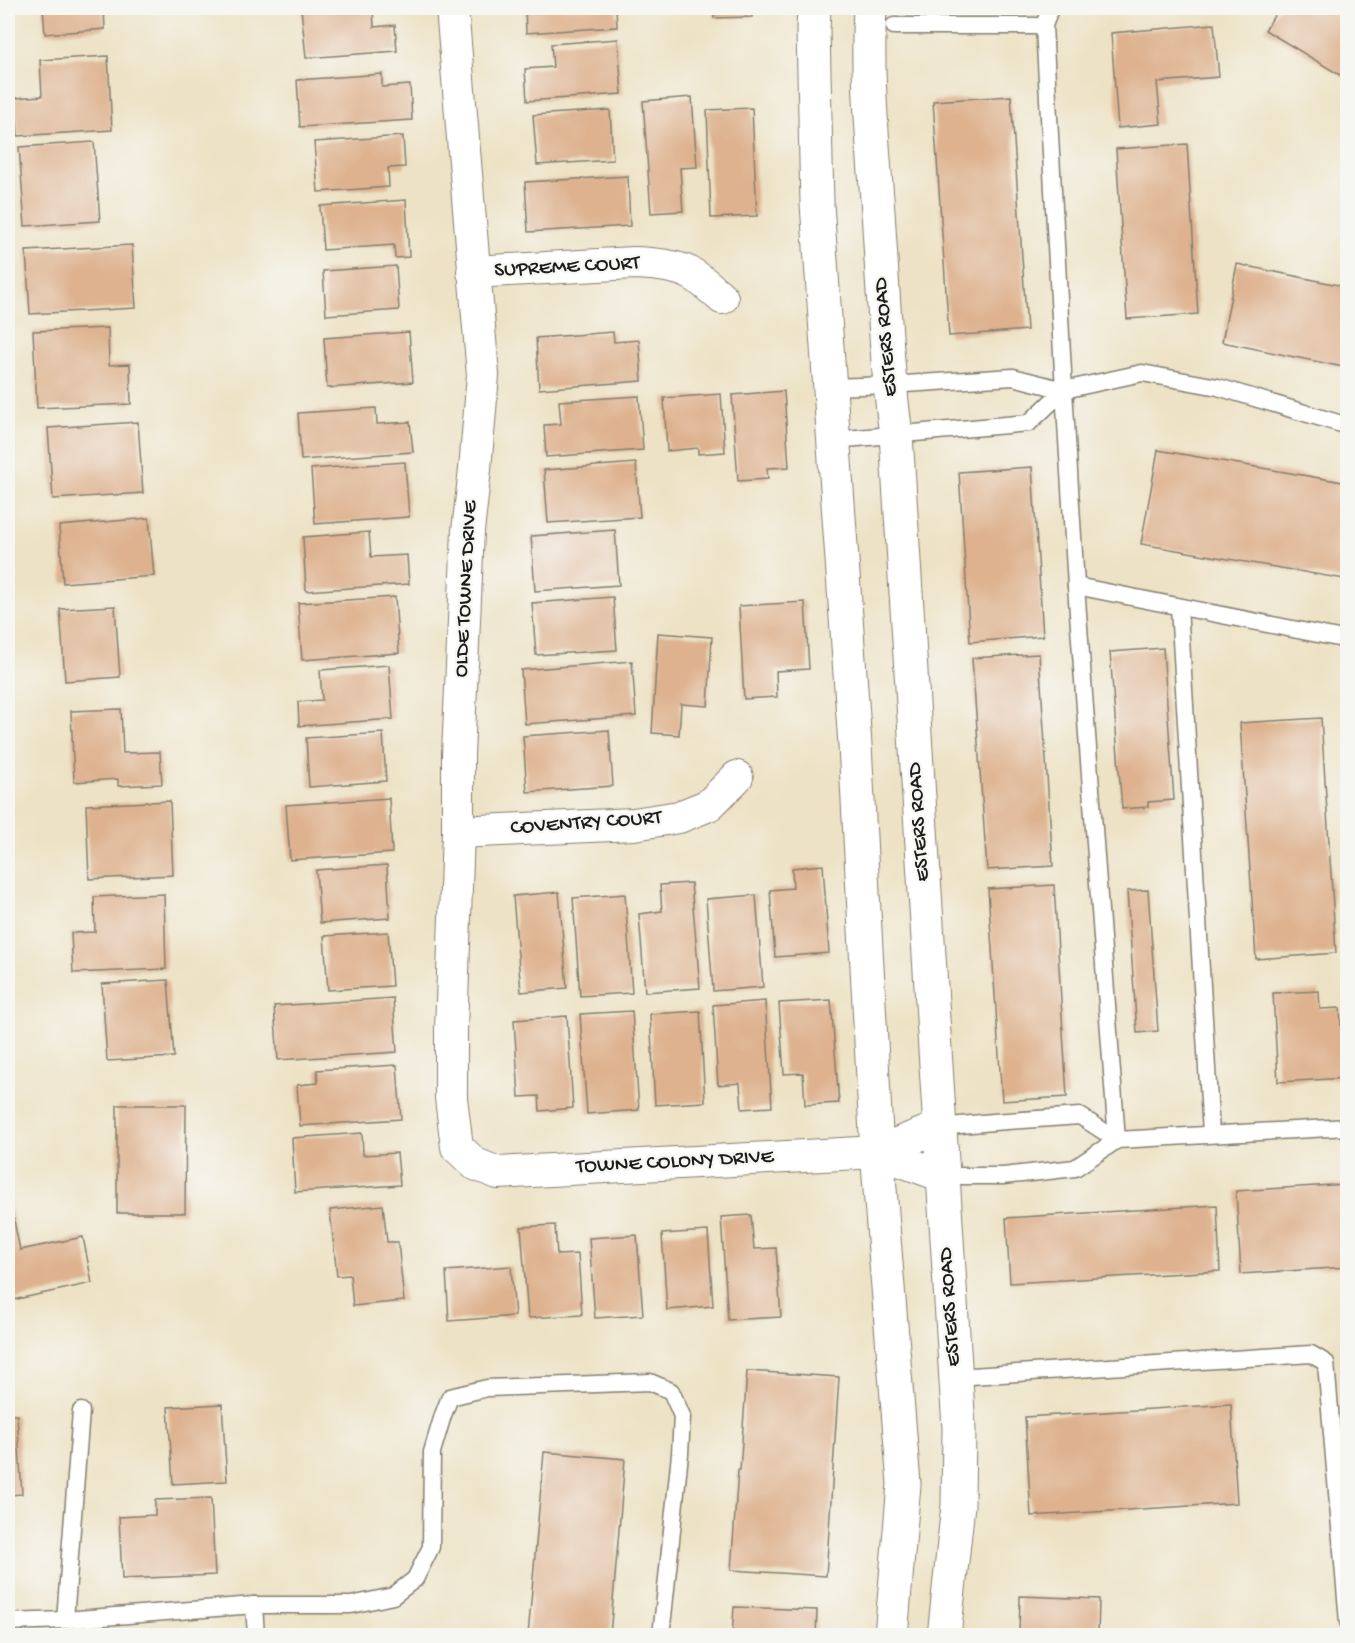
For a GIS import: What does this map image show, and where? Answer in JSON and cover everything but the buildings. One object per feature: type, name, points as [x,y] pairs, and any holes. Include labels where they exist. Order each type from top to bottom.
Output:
[{"type":"main road","points":[[814,8],[818,204],[855,745],[877,1152],[904,1484],[891,1635]]},
{"type":"main road","name":"ESTERS ROAD","points":[[882,17],[868,29],[870,110],[890,385],[896,435],[959,1428],[958,1505],[944,1635]]},
{"type":"street","name":"OLDE TOWNE DRIVE","points":[[452,8],[483,375],[468,531],[458,755],[458,832],[451,1030],[451,1098],[457,1147],[475,1164]]},
{"type":"street","name":"SUPREME COURT","points":[[473,272],[634,262],[658,265],[692,274],[722,298]]},
{"type":"street","name":"COVENTRY COURT","points":[[458,832],[634,824],[679,817],[708,805],[737,777]]},
{"type":"street","name":"TOWNE COLONY DRIVE","points":[[475,1164],[498,1173],[877,1152],[939,1127]]},
{"type":"street","name":"TOWNE COLONY DRIVE","points":[[877,1152],[942,1176]]},
{"type":"lane","points":[[1050,8],[1044,26],[1064,390],[1076,586],[1117,1140]]},
{"type":"lane","points":[[882,17],[1044,26]]},
{"type":"lane","points":[[830,387],[1013,377],[1064,390],[1142,374],[1218,387],[1347,426]]},
{"type":"lane","points":[[834,440],[1029,423],[1064,390]]},
{"type":"lane","points":[[1076,586],[1347,640]]},
{"type":"lane","points":[[1179,607],[1211,1134]]},
{"type":"lane","points":[[939,1127],[1080,1116],[1117,1140]]},
{"type":"lane","points":[[942,1176],[1003,1176],[1075,1168],[1117,1140],[1347,1127]]},
{"type":"lane","points":[[956,1377],[1311,1354],[1326,1363],[1347,1622]]},
{"type":"lane","points":[[8,1622],[64,1620],[255,1605],[351,1605],[393,1596],[415,1579],[431,1546],[432,1452],[450,1397],[487,1388],[650,1382],[671,1391],[682,1416],[661,1635]]},
{"type":"lane","points":[[64,1620],[81,1411]]},
{"type":"lane","points":[[255,1605],[256,1635]]}]
